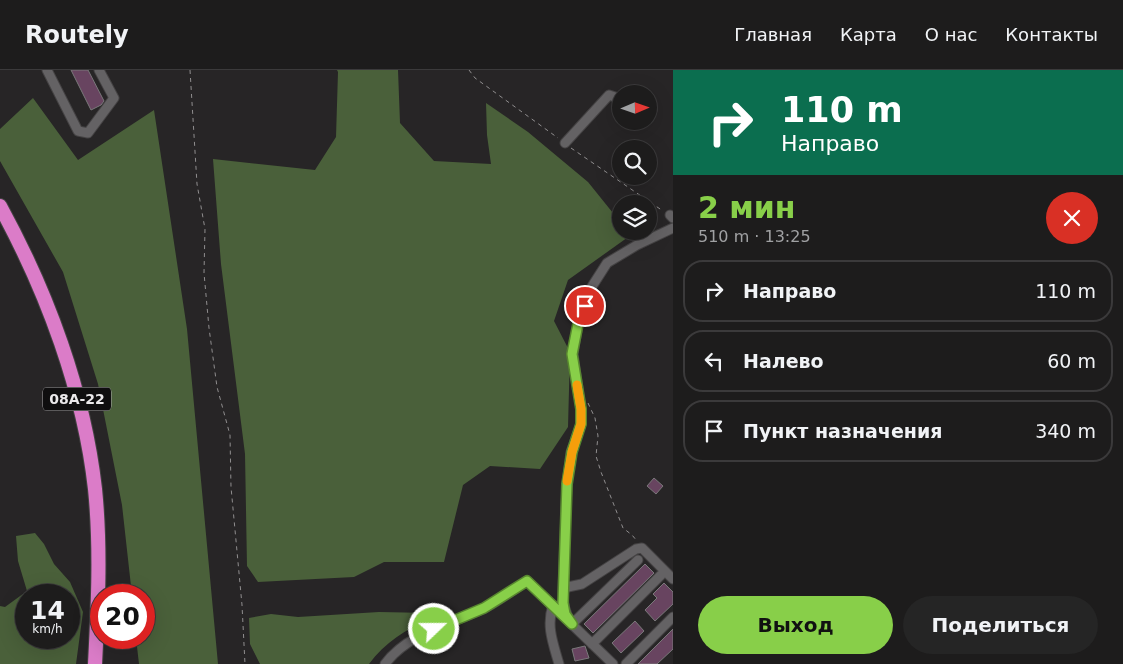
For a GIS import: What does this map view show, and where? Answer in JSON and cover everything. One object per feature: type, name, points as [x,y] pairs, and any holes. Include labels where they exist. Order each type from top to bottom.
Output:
[{"type":"highway","name":"08А-22","points":[[0,207],[24,254],[47,307],[66,360],[91,462],[97,513],[99,569],[95,664]]},
{"type":"lane","points":[[47,70],[78,131],[88,134],[114,98],[99,70]]},
{"type":"lane","points":[[565,143],[609,95],[612,96]]},
{"type":"lane","points":[[572,624],[565,614],[563,588],[567,484],[572,452],[581,424],[581,409],[572,354],[578,324],[591,288],[607,263],[637,244],[673,228]]},
{"type":"lane","points":[[563,588],[582,584],[636,549],[642,548],[673,579]]},
{"type":"lane","points":[[572,624],[638,560]]},
{"type":"lane","points":[[592,644],[661,575]]},
{"type":"lane","points":[[385,664],[397,650],[415,639],[484,608],[527,581],[613,664]]},
{"type":"lane","points":[[554,605],[550,614],[550,635],[559,664]]},
{"type":"lane","points":[[626,664],[673,617]]},
{"type":"path","points":[[190,70],[197,184],[204,228],[204,273],[209,328],[217,387],[230,435],[231,487],[242,605],[245,664]]},
{"type":"path","points":[[579,396],[590,405],[595,418],[598,436],[596,456],[613,506],[623,528],[632,535],[642,548]]},
{"type":"green space","points":[[337,70],[398,70],[400,123],[434,161],[491,164],[487,135],[486,103],[528,132],[588,182],[612,212],[612,240],[624,240],[568,280],[554,321],[570,352],[568,427],[540,469],[490,466],[463,485],[444,562],[384,562],[354,577],[258,582],[247,566],[245,454],[221,264],[213,159],[315,170],[336,137]]},
{"type":"green space","points":[[33,98],[78,160],[154,110],[187,329],[218,664],[139,664],[137,649],[155,649],[155,584],[131,584],[122,505],[98,384],[63,272],[0,161],[0,129]]},
{"type":"green space","points":[[35,533],[44,544],[54,564],[71,584],[25,584],[18,561],[16,536]]},
{"type":"green space","points":[[15,600],[15,649],[78,649],[76,664],[0,664],[0,606],[5,607]]},
{"type":"green space","points":[[80,605],[83,612],[80,634]]},
{"type":"green space","points":[[379,612],[430,613],[430,618],[396,637],[369,664],[260,664],[250,644],[249,618],[271,614],[298,617]]},
{"type":"building","points":[[71,70],[88,70],[104,101],[101,105],[91,110]]},
{"type":"building","points":[[654,478],[663,486],[656,494],[647,486]]},
{"type":"building","points":[[645,564],[654,573],[593,633],[584,624]]},
{"type":"building","points":[[664,583],[673,592],[673,604],[655,621],[645,610],[657,598],[653,594]]},
{"type":"building","points":[[635,621],[644,631],[621,653],[612,643]]},
{"type":"building","points":[[673,629],[673,649],[657,664],[638,664]]},
{"type":"building","points":[[585,646],[589,658],[575,661],[572,649]]},
{"type":"slow traffic","points":[[567,481],[572,452],[581,424],[581,409],[577,385]]},
{"type":"route","points":[[434,629],[484,608],[527,581],[572,624],[565,614],[563,603],[567,484],[572,452],[581,424],[581,409],[572,354],[578,324],[585,306]]}]
